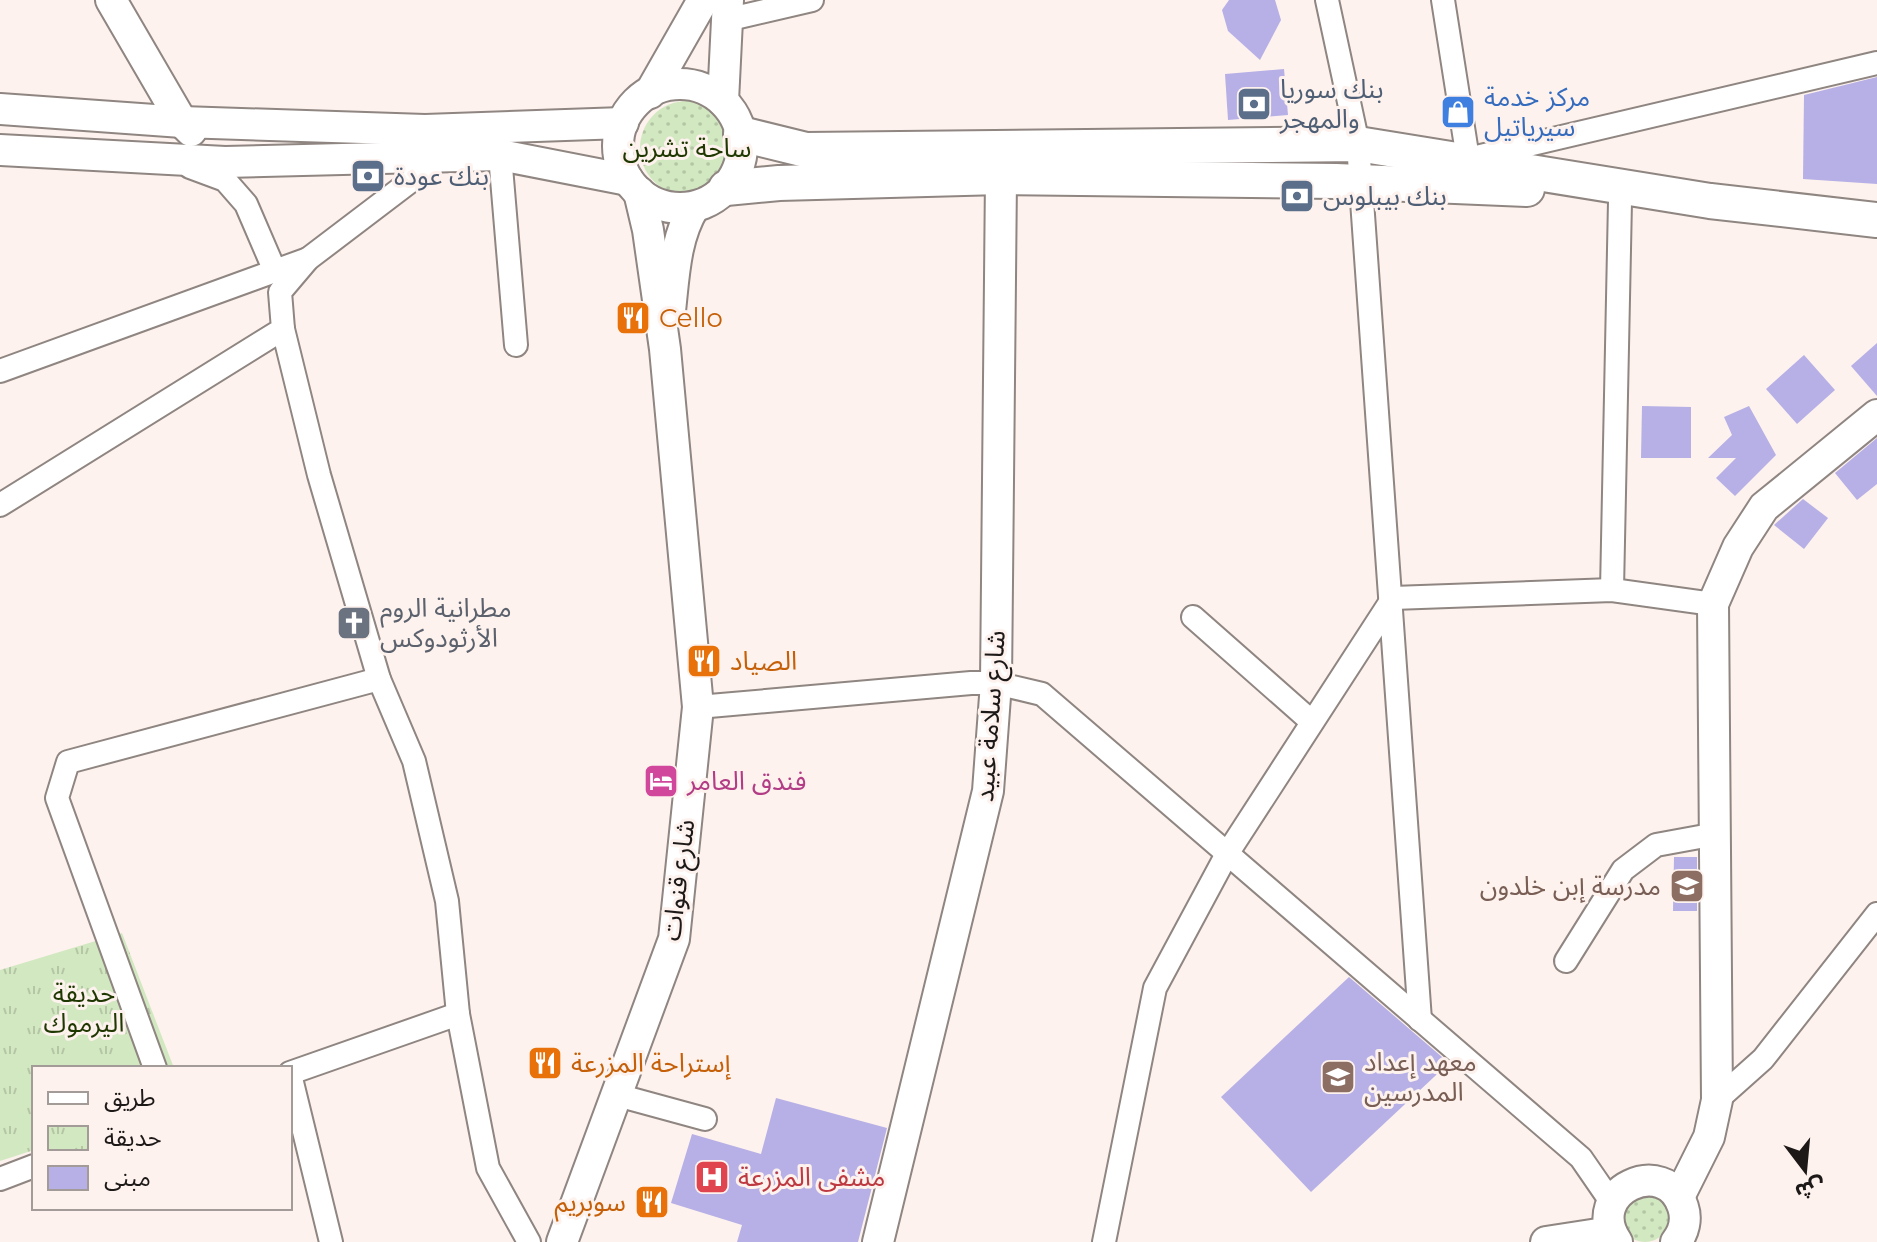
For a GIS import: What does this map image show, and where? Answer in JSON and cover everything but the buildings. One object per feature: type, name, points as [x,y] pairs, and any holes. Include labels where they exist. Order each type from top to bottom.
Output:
[{"type":"main road","points":[[111,0],[182,122],[225,162]]},
{"type":"main road","points":[[650,93],[703,0]]},
{"type":"main road","points":[[665,349],[677,250],[685,221],[694,207],[726,188],[737,172],[742,153],[741,134],[723,101],[727,10]]},
{"type":"main road","points":[[633,186],[620,162],[618,142],[623,123],[638,100],[680,84],[696,86],[723,101]]},
{"type":"main road","points":[[0,109],[182,122],[425,130],[506,141],[633,186],[665,206],[694,207]]},
{"type":"main road","points":[[0,150],[225,162],[441,158],[506,141],[623,123]]},
{"type":"main road","points":[[741,134],[806,150],[1358,144],[1468,159],[1710,201],[1877,220]]},
{"type":"main road","points":[[726,188],[779,183],[1001,177],[1359,181],[1514,187],[1620,201],[1710,201]]},
{"type":"main road","name":"شارع سلامة عبيد","points":[[878,1242],[988,791],[996,683],[1001,177]]},
{"type":"main road","name":"شارع قنوات","points":[[562,1242],[674,939],[698,707],[665,349],[648,230],[633,186]]},
{"type":"main road","points":[[1679,1197],[1709,1137],[1717,1100],[1713,604],[1738,547],[1764,507],[1877,415]]},
{"type":"main road","points":[[1546,1242],[1613,1226],[1630,1184],[1642,1180],[1663,1184],[1679,1197],[1685,1223],[1676,1242]]},
{"type":"street","points":[[727,10],[812,0]]},
{"type":"street","points":[[1327,0],[1358,144],[1393,598],[1420,1020]]},
{"type":"street","points":[[1443,0],[1468,159],[1877,63]]},
{"type":"street","points":[[506,141],[516,345]]},
{"type":"street","points":[[441,158],[308,259],[280,292],[283,329],[319,475],[379,679],[414,761],[447,901],[458,1014],[488,1168],[529,1242]]},
{"type":"street","points":[[171,159],[225,180],[246,204],[274,269]]},
{"type":"street","points":[[1612,590],[1620,201]]},
{"type":"street","points":[[0,371],[308,259]]},
{"type":"street","points":[[0,505],[283,329]]},
{"type":"street","points":[[1393,598],[1612,590],[1713,604]]},
{"type":"street","points":[[1104,1242],[1155,988],[1227,854],[1393,598]]},
{"type":"street","points":[[1193,617],[1312,722]]},
{"type":"street","points":[[154,1066],[57,798],[68,762],[379,679]]},
{"type":"street","points":[[698,707],[996,683],[1042,694],[1581,1158],[1610,1172],[1642,1180]]},
{"type":"street","points":[[1566,961],[1623,870],[1656,845],[1716,834]]},
{"type":"street","points":[[1717,1100],[1763,1059],[1877,914]]},
{"type":"street","points":[[292,1073],[458,1014]]},
{"type":"street","points":[[292,1082],[331,1242]]},
{"type":"street","points":[[617,1095],[705,1119]]},
{"type":"street","points":[[1581,1158],[1613,1226]]},
{"type":"street","points":[[0,1179],[32,1167]]},
{"type":"green space","name":"ساحة تشرين","points":[[687,101],[705,105],[720,115],[730,130],[734,148],[730,166],[720,181],[705,191],[687,195],[669,191],[654,181],[644,166],[640,148],[644,130],[654,115],[669,105]]},
{"type":"green space","name":"حديقة اليرموك","points":[[122,933],[173,1066],[32,1066],[32,1151],[0,1161],[0,970]]},
{"type":"green space","points":[[1645,1194],[1662,1201],[1669,1218],[1662,1235],[1645,1242],[1628,1235],[1621,1218],[1628,1201]]},
{"type":"place","name":"بنك سوريا والمهجر","points":[[1254,104]]},
{"type":"place","name":"مركز خدمة سيرياتيل","points":[[1458,112]]},
{"type":"place","name":"بنك عودة","points":[[368,176]]},
{"type":"place","name":"بنك بيبلوس","points":[[1297,196]]},
{"type":"place","name":"Cello","points":[[633,318]]},
{"type":"place","name":"مطرانية الروم الأرثودوكس","points":[[354,623]]},
{"type":"place","name":"الصياد","points":[[704,661]]},
{"type":"place","name":"فندق العامر","points":[[661,781]]},
{"type":"place","name":"مدرسة إبن خلدون","points":[[1687,886]]},
{"type":"place","name":"إستراحة المزرعة","points":[[545,1063]]},
{"type":"place","name":"معهد إعداد المدرسين","points":[[1338,1077]]},
{"type":"place","name":"مشفى المزرعة","points":[[712,1177]]},
{"type":"place","name":"سوبريم","points":[[652,1202]]}]
